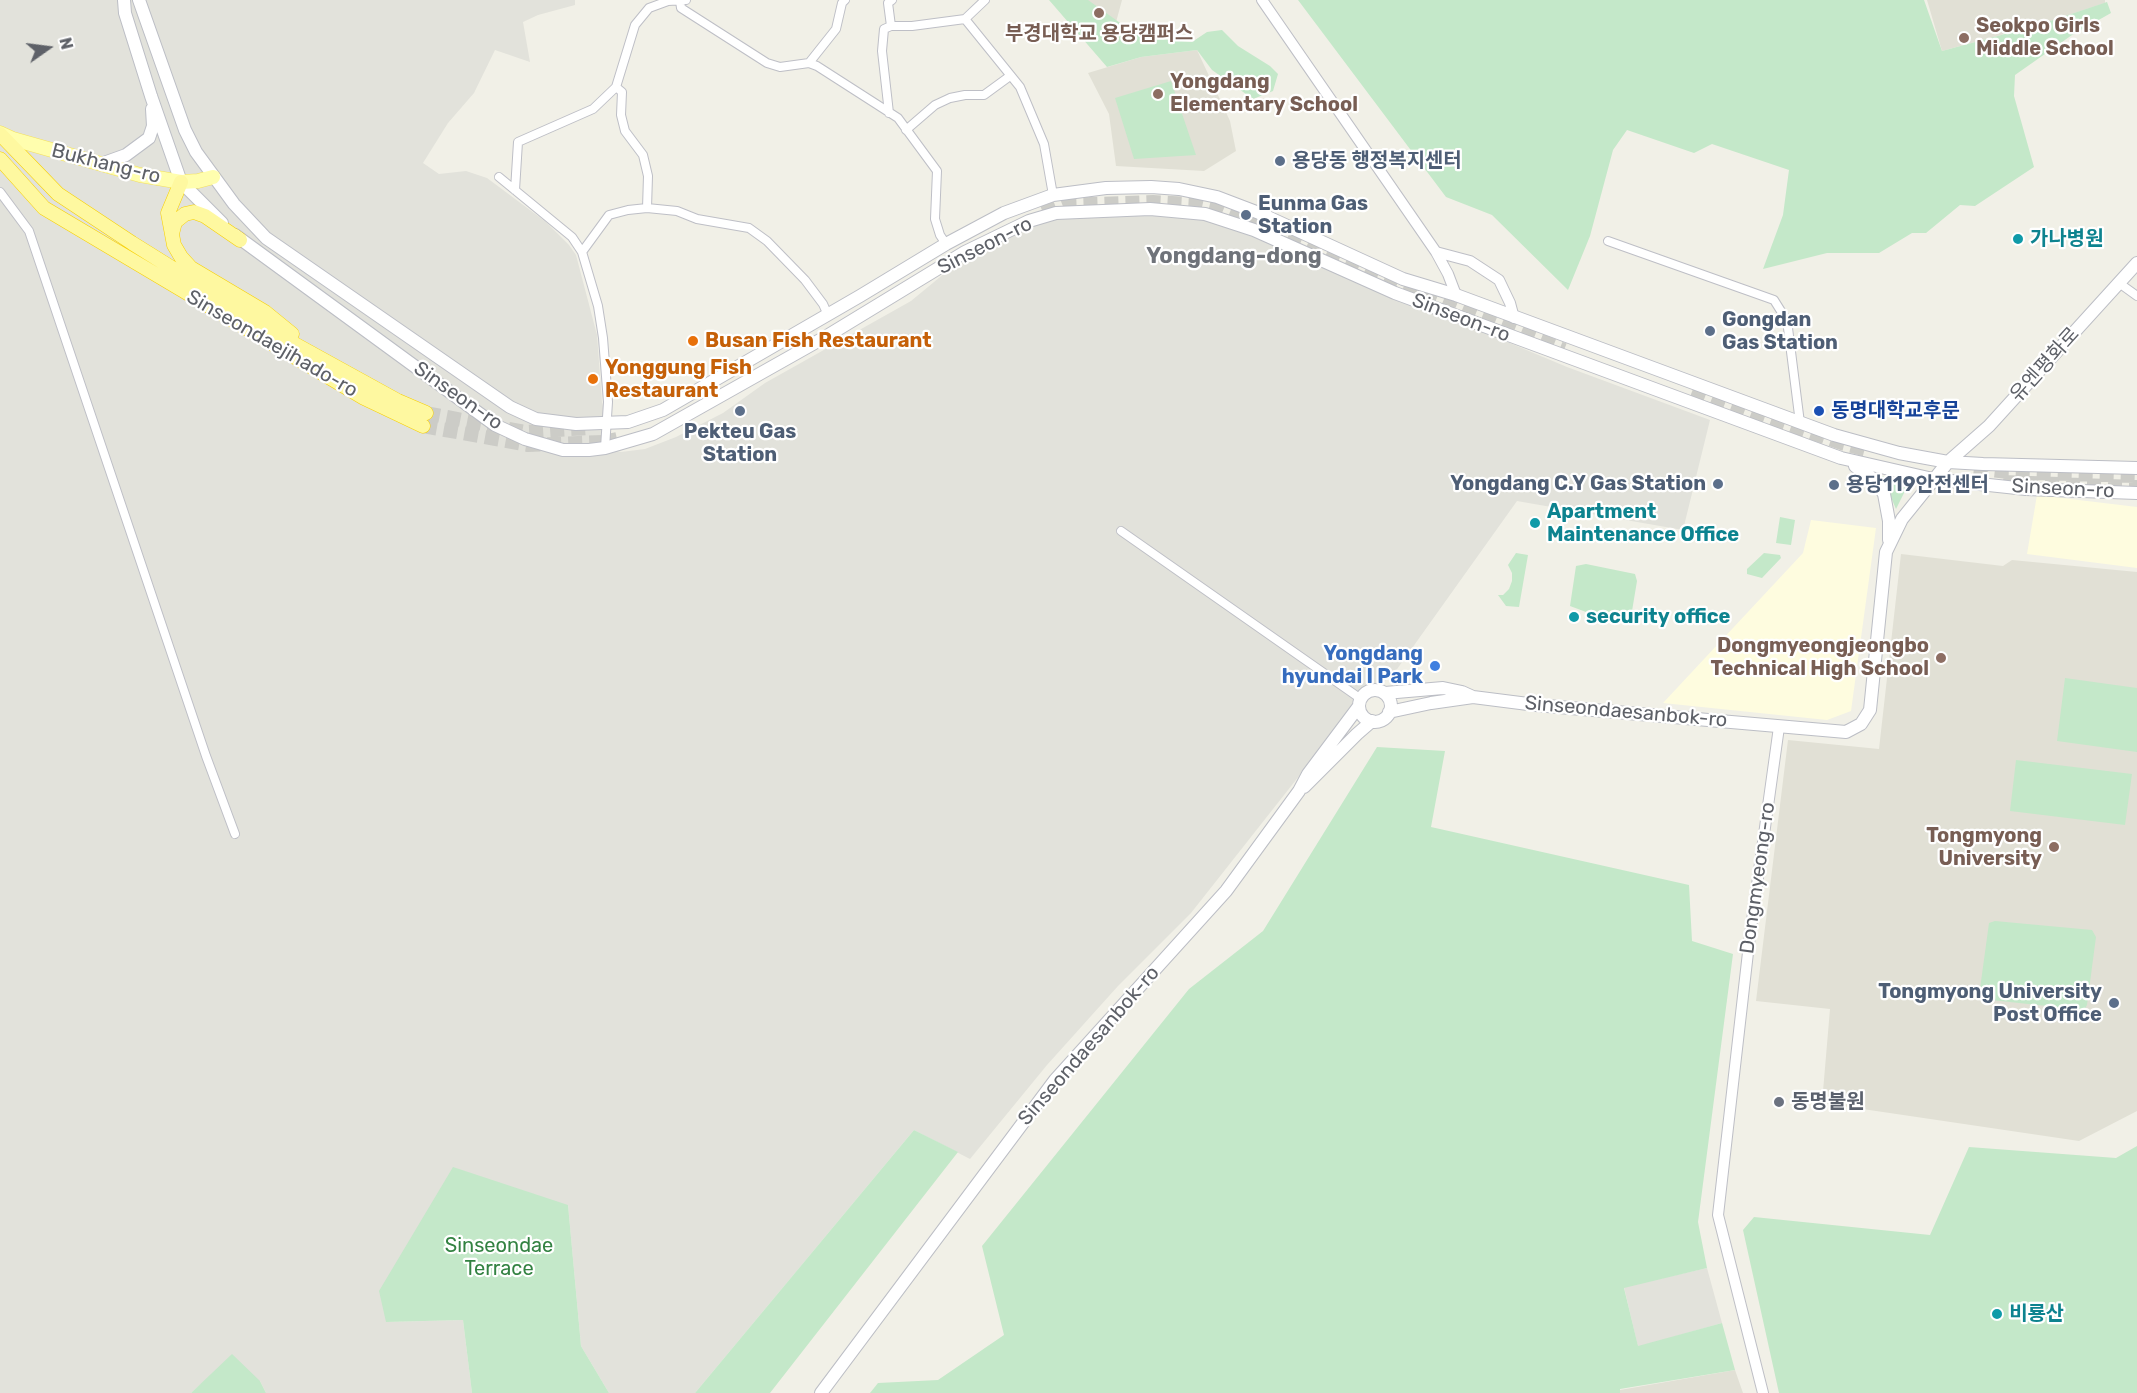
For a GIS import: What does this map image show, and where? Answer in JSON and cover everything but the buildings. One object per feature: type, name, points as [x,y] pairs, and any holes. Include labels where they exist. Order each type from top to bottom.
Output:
[{"type":"highway","name":"Sinseondaejihado-ro","points":[[0,134],[58,194],[240,311],[398,401],[425,419],[364,398],[44,208],[0,159]]},
{"type":"highway","points":[[180,182],[168,213],[171,236],[181,257],[192,268],[265,312],[331,364]]},
{"type":"highway","points":[[171,236],[175,222],[185,214],[194,212],[205,216],[240,240]]},
{"type":"main road","name":"Sinseon-ro","points":[[124,0],[125,13],[180,182],[240,240],[495,425],[525,439],[563,450],[606,448],[654,434],[827,336],[965,252],[1029,221],[1056,213],[1150,209],[1198,213],[1254,230],[1395,293],[1841,458],[1933,479],[2026,489],[2137,493]]},
{"type":"main road","name":"Sinseon-ro","points":[[139,0],[185,130],[196,152],[234,204],[266,238],[510,407],[536,419],[576,424],[628,422],[663,410],[982,224],[1053,195],[1106,188],[1151,187],[1179,189],[1217,196],[1280,222],[1403,279],[1456,296],[1800,423],[1899,453],[1948,462],[2137,468]]},
{"type":"main road","points":[[101,164],[126,155],[149,138],[153,126],[151,96]]},
{"type":"main road","name":"Bukhang-ro","points":[[0,134],[13,140],[140,175],[180,182],[213,177]]},
{"type":"main road","points":[[1024,205],[1029,221]]},
{"type":"main road","name":"유엔평화로","points":[[1948,462],[1989,426],[2137,263]]},
{"type":"main road","points":[[1779,727],[1846,732],[1861,724],[1870,710],[1882,575],[1889,541],[1889,521],[1884,494],[1876,481],[1841,458]]},
{"type":"main road","points":[[1889,541],[1902,519],[1948,462]]},
{"type":"main road","name":"Sinseondaesanbok-ro","points":[[821,1393],[1055,1080],[1226,891],[1299,791],[1308,774],[1371,690],[1385,693],[1443,688],[1473,697]]},
{"type":"main road","points":[[1385,693],[1391,705],[1389,712]]},
{"type":"main road","name":"Sinseondaesanbok-ro","points":[[1299,791],[1372,721],[1385,718],[1389,712],[1473,697],[1536,705],[1779,727]]},
{"type":"main road","points":[[1360,703],[1361,713],[1372,721]]},
{"type":"street","points":[[809,63],[836,29],[842,3],[845,0]]},
{"type":"street","points":[[891,26],[888,3],[892,0]]},
{"type":"street","points":[[889,112],[882,51],[884,29],[891,26],[912,26],[965,19],[985,0]]},
{"type":"street","points":[[1262,0],[1436,252],[1448,274],[1456,296]]},
{"type":"street","points":[[515,190],[518,142],[593,109],[616,87],[635,25],[649,8],[668,1],[683,1],[681,8],[767,63],[780,67],[809,63],[817,66],[898,118],[937,171],[935,219],[940,235],[946,244]]},
{"type":"street","points":[[965,19],[1020,87],[1044,144],[1053,195]]},
{"type":"street","points":[[906,130],[935,105],[950,98],[984,95],[1010,76]]},
{"type":"street","points":[[616,87],[622,92],[621,116],[626,131],[643,155],[648,176],[647,208]]},
{"type":"street","points":[[499,177],[572,237],[582,252],[598,306],[603,338],[608,402],[606,448]]},
{"type":"street","points":[[0,192],[28,231],[202,745],[235,834]]},
{"type":"street","points":[[582,252],[609,214],[628,210],[647,208],[677,211],[697,219],[749,228],[767,241],[805,280],[823,304],[828,315]]},
{"type":"street","points":[[1608,241],[1773,300],[1784,316],[1788,328],[1800,423]]},
{"type":"street","points":[[1436,252],[1470,261],[1499,280],[1514,318]]},
{"type":"street","points":[[2119,283],[2137,296]]},
{"type":"street","points":[[1120,531],[1360,703]]},
{"type":"street","name":"Dongmyeong-ro","points":[[1763,1393],[1718,1215],[1750,935],[1779,727]]},
{"type":"shaded area","points":[[0,0],[575,0],[575,5],[538,15],[523,22],[530,62],[495,50],[474,93],[448,123],[423,163],[439,174],[466,171],[487,178],[546,222],[576,255],[597,335],[602,402],[615,451],[645,449],[676,437],[723,413],[765,383],[911,301],[957,263],[1016,230],[1057,218],[1135,210],[1207,216],[1567,367],[1710,420],[1683,530],[1517,501],[1395,672],[1344,719],[1191,913],[1118,986],[1047,1065],[970,1159],[914,1130],[695,1393],[609,1393],[581,1346],[568,1205],[387,1322],[463,1320],[472,1393],[266,1393],[260,1381],[201,1384],[191,1393],[0,1393]]},
{"type":"shaded area","name":"부경대학교 용당캠퍼스","points":[[1069,0],[1122,0],[1115,26]]},
{"type":"shaded area","name":"Seokpo Girls Middle School","points":[[1927,0],[2105,0],[2105,3],[2038,25],[1942,51]]},
{"type":"shaded area","name":"Yongdang Elementary School","points":[[1197,50],[1230,121],[1236,151],[1204,171],[1116,166],[1109,114],[1088,73],[1141,57]]},
{"type":"shaded area","points":[[2037,495],[2137,507],[2137,568],[2027,554]]},
{"type":"shaded area","points":[[1811,520],[1876,528],[1851,711],[1827,720],[1663,703],[1803,553]]},
{"type":"shaded area","name":"Tongmyong University","points":[[1901,554],[2003,566],[2012,560],[2137,572],[2137,1111],[2079,1141],[1822,1103],[1830,1009],[1756,1001],[1788,740],[1879,749]]},
{"type":"shaded area","points":[[1707,1268],[1722,1323],[1638,1347],[1624,1287]]},
{"type":"shaded area","points":[[1735,1370],[1743,1393],[1620,1393],[1620,1390]]},
{"type":"green space","points":[[1049,0],[1088,0],[1130,30],[1151,38],[1192,42],[1207,32],[1222,30],[1238,46],[1270,66],[1278,74],[1273,91],[1253,99],[1212,70],[1197,50],[1141,57],[1107,67]]},
{"type":"green space","points":[[1298,0],[1924,0],[1942,51],[2038,25],[2107,2],[2111,13],[2072,35],[2015,75],[2014,96],[2034,167],[1975,206],[1960,205],[1926,233],[1912,233],[1879,253],[1827,253],[1763,269],[1783,215],[1789,170],[1712,144],[1694,153],[1627,130],[1613,150],[1590,236],[1568,290],[1492,215],[1446,197]]},
{"type":"green space","points":[[1171,81],[1196,155],[1134,159],[1115,98]]},
{"type":"green space","points":[[1882,476],[1909,483],[1896,509]]},
{"type":"green space","points":[[1780,517],[1795,520],[1791,545],[1776,543]]},
{"type":"green space","points":[[1516,553],[1528,555],[1519,607],[1506,606],[1498,595],[1503,595],[1509,589],[1512,573],[1508,565]]},
{"type":"green space","points":[[1764,553],[1780,555],[1781,558],[1762,578],[1747,574],[1747,569]]},
{"type":"green space","points":[[1586,564],[1635,574],[1637,581],[1631,617],[1586,612],[1570,606],[1576,566]]},
{"type":"green space","points":[[2065,678],[2137,688],[2137,752],[2057,741]]},
{"type":"green space","points":[[1377,747],[1445,751],[1431,827],[1689,885],[1692,941],[1733,954],[1698,1222],[1707,1268],[1624,1288],[1638,1346],[1722,1323],[1735,1370],[1620,1389],[1620,1393],[870,1393],[878,1383],[938,1380],[1004,1335],[982,1246],[1189,989],[1263,931]]},
{"type":"green space","points":[[2016,760],[2132,774],[2125,825],[2010,811]]},
{"type":"green space","points":[[1995,921],[2092,930],[2096,937],[2087,1005],[2084,1010],[1982,999],[1979,996],[1989,923]]},
{"type":"green space","points":[[914,1130],[958,1152],[770,1393],[695,1393]]},
{"type":"green space","points":[[2137,1146],[2137,1393],[1779,1393],[1743,1230],[1754,1217],[1930,1235],[1969,1147],[2116,1158]]},
{"type":"green space","name":"Sinseondae Terrace","points":[[453,1167],[568,1205],[581,1346],[609,1393],[472,1393],[463,1320],[386,1322],[379,1291]]},
{"type":"green space","points":[[232,1354],[260,1381],[266,1393],[191,1393]]},
{"type":"tunnel","points":[[1043,213],[1064,205],[1153,202],[1190,204],[1217,210],[1564,350]]},
{"type":"tunnel","points":[[1693,389],[1764,416],[1867,450]]},
{"type":"tunnel","points":[[426,413],[525,432],[588,428]]},
{"type":"tunnel","points":[[423,426],[528,445],[604,442],[617,439]]},
{"type":"tunnel","points":[[1974,468],[2008,472],[2137,476]]},
{"type":"tunnel","points":[[2003,482],[2137,487]]},
{"type":"place","name":"부경대학교 용당캠퍼스","points":[[1099,13]]},
{"type":"place","name":"Seokpo Girls Middle School","points":[[1964,38]]},
{"type":"place","name":"Yongdang Elementary School","points":[[1158,94]]},
{"type":"place","name":"용당동 행정복지센터","points":[[1280,161]]},
{"type":"place","name":"Eunma Gas Station","points":[[1246,215]]},
{"type":"place","name":"가나병원","points":[[2018,239]]},
{"type":"place","name":"Gongdan Gas Station","points":[[1710,331]]},
{"type":"place","name":"Busan Fish Restaurant","points":[[693,341]]},
{"type":"place","name":"Yonggung Fish Restaurant","points":[[593,379]]},
{"type":"place","name":"Pekteu Gas Station","points":[[740,411]]},
{"type":"place","name":"동명대학교후문","points":[[1819,411]]},
{"type":"place","name":"Yongdang C.Y Gas Station","points":[[1718,484]]},
{"type":"place","name":"용당119안전센터","points":[[1834,485]]},
{"type":"place","name":"Apartment Maintenance Office","points":[[1535,523]]},
{"type":"place","name":"security office","points":[[1574,617]]},
{"type":"place","name":"Dongmyeongjeongbo Technical High School","points":[[1941,658]]},
{"type":"place","name":"Yongdang hyundai I Park","points":[[1435,666]]},
{"type":"place","name":"Tongmyong University","points":[[2054,847]]},
{"type":"place","name":"Tongmyong University Post Office","points":[[2114,1003]]},
{"type":"place","name":"동명불원","points":[[1779,1102]]},
{"type":"place","name":"비룡산","points":[[1997,1314]]},
{"type":"district","name":"Yongdang-dong","points":[[1234,257]]}]
